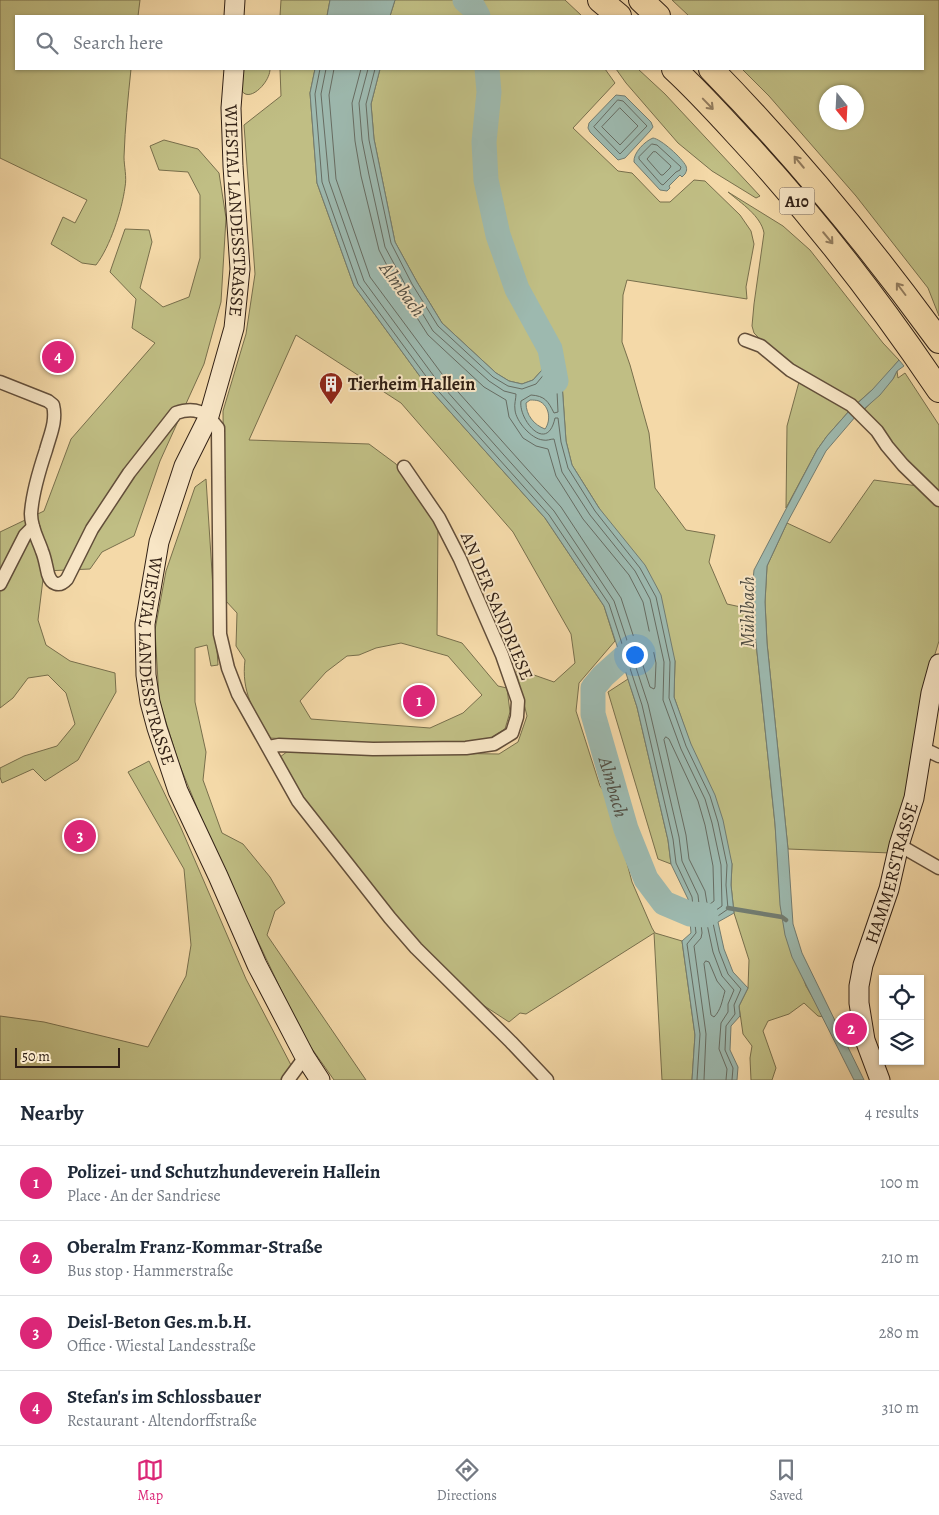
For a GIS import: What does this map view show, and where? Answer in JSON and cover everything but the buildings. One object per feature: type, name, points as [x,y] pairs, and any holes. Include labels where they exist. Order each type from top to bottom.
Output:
[{"type":"highway","points":[[600,0],[618,15]]},
{"type":"highway","points":[[641,0],[657,15]]},
{"type":"highway","name":"A10","points":[[675,70],[730,126],[782,184],[842,257],[908,344],[939,390]]},
{"type":"highway","name":"A10","points":[[712,70],[747,105],[848,221],[934,334]]},
{"type":"main road","points":[[234,15],[235,0]]},
{"type":"main road","points":[[245,0],[245,15]]},
{"type":"main road","name":"WIESTAL LANDESSTRASSE","points":[[234,70],[231,108],[232,146],[240,269],[234,328],[210,416],[184,466],[159,542],[145,624],[146,675],[150,702],[157,728],[178,791],[257,965],[305,1057],[320,1080]]},
{"type":"main road","name":"HAMMERSTRASSE","points":[[880,1080],[865,1040],[859,1003],[859,986],[863,965],[889,890],[899,845],[930,752],[930,695],[939,664]]},
{"type":"street","points":[[745,340],[761,346],[790,370],[851,405],[877,431],[903,465],[939,500]]},
{"type":"street","points":[[0,382],[48,401],[53,405],[54,421],[37,480],[31,514],[33,527],[43,552],[49,578],[52,583],[57,585],[67,579],[92,529],[129,473],[176,413],[194,410],[210,416],[218,428],[220,634],[228,668],[238,694],[298,801],[390,918],[416,948],[547,1080]]},
{"type":"street","name":"AN DER SANDRIESE","points":[[269,747],[279,745],[374,749],[466,748],[494,744],[512,733],[517,717],[518,701],[502,656],[440,518],[404,467]]},
{"type":"street","points":[[0,584],[25,535],[33,527]]},
{"type":"street","points":[[899,845],[939,868]]},
{"type":"street","points":[[288,1080],[305,1057]]},
{"type":"shaded area","points":[[0,0],[140,0],[138,15],[15,15],[15,70],[131,70],[124,157],[126,179],[123,196],[111,238],[96,265],[82,263],[51,244],[63,217],[75,223],[87,200],[0,158]]},
{"type":"shaded area","points":[[281,0],[330,0],[327,15],[280,15]]},
{"type":"shaded area","points":[[395,0],[565,0],[581,15],[390,15]]},
{"type":"shaded area","points":[[672,0],[939,0],[939,316],[928,288],[856,196],[769,96],[743,70],[924,70],[924,15],[688,15]]},
{"type":"shaded area","points":[[241,70],[270,70],[262,87],[251,94],[242,92]]},
{"type":"shaded area","points":[[280,70],[315,70],[310,93],[317,183],[354,286],[427,386],[545,518],[604,606],[615,641],[579,683],[576,711],[600,786],[610,799],[632,882],[652,928],[655,933],[682,941],[695,1035],[692,1080],[662,1080],[654,933],[526,1014],[520,1013],[509,1022],[483,1005],[406,930],[303,799],[280,757],[288,751],[499,754],[518,742],[527,716],[516,672],[534,675],[554,682],[575,663],[571,634],[513,532],[401,403],[296,335],[249,440],[369,444],[396,464],[438,523],[437,635],[462,643],[498,686],[507,688],[510,712],[505,729],[491,738],[472,742],[373,743],[269,738],[258,719],[247,692],[244,671],[245,660],[236,646],[237,613],[225,600],[223,411],[246,334],[255,274],[244,125],[281,96]],"holes":[[[401,643],[448,656],[482,695],[463,713],[430,728],[311,719],[300,701],[326,672],[347,656],[359,655],[376,648]]]},
{"type":"shaded area","points":[[380,70],[606,70],[615,83],[573,128],[618,171],[632,173],[660,202],[670,202],[694,180],[705,181],[740,215],[751,231],[754,244],[746,287],[747,299],[627,280],[623,295],[622,342],[649,433],[655,488],[686,530],[715,535],[709,562],[727,604],[750,609],[753,614],[775,824],[782,917],[806,986],[824,1017],[818,1016],[804,1003],[789,1014],[768,1021],[763,1031],[776,1068],[772,1080],[751,1080],[750,1058],[752,1046],[743,1034],[739,1006],[748,988],[749,960],[734,913],[731,885],[732,864],[674,697],[675,661],[599,508],[572,465],[566,441],[561,369],[544,356],[542,370],[533,380],[522,384],[509,381],[496,373],[442,323],[395,242],[374,139],[371,104]]},
{"type":"shaded area","points":[[617,70],[639,70],[665,94],[760,196],[756,198],[712,171],[678,143]]},
{"type":"shaded area","points":[[164,140],[198,149],[219,173],[226,218],[221,302],[204,364],[160,461],[134,536],[102,552],[90,569],[44,571],[38,620],[46,645],[70,661],[115,673],[116,692],[78,760],[45,781],[33,769],[2,783],[0,768],[24,756],[57,746],[75,724],[66,693],[48,675],[28,678],[13,698],[0,708],[0,532],[44,511],[71,439],[155,343],[132,328],[136,299],[110,272],[125,229],[149,230],[152,242],[140,288],[163,307],[189,297],[200,258],[200,195],[188,172],[159,170],[150,146]]},
{"type":"shaded area","points":[[728,192],[783,226],[810,250],[883,343],[899,360],[880,383],[855,405],[817,383],[754,333],[752,326],[754,304],[764,233],[755,215]]},
{"type":"shaded area","points":[[897,371],[898,378],[905,373],[939,425],[939,496],[863,411],[893,379]]},
{"type":"shaded area","points":[[799,382],[850,410],[817,450],[786,508],[787,426]]},
{"type":"shaded area","points":[[206,479],[218,665],[211,666],[207,645],[195,648],[195,702],[206,752],[203,780],[222,833],[243,844],[270,877],[285,903],[275,911],[267,935],[366,1080],[334,1080],[303,1036],[214,849],[178,761],[159,699],[155,630],[166,571],[195,487]]},
{"type":"shaded area","points":[[874,480],[918,486],[939,507],[939,641],[920,703],[905,798],[891,853],[788,849],[767,643],[765,602],[767,566],[787,523],[830,543]]},
{"type":"shaded area","points":[[628,679],[637,707],[668,840],[671,864],[658,859],[608,692]]},
{"type":"shaded area","points":[[149,761],[181,828],[246,979],[291,1065],[281,1080],[0,1080],[0,1016],[44,1022],[148,1047],[186,976],[191,945],[184,869],[128,772]]},
{"type":"water","points":[[330,0],[395,0],[390,15],[327,15]]},
{"type":"water","points":[[315,70],[380,70],[371,104],[374,139],[395,242],[442,323],[496,373],[509,381],[522,384],[533,380],[542,370],[544,356],[550,349],[558,348],[566,441],[572,465],[599,508],[645,565],[661,595],[675,661],[674,697],[691,744],[715,795],[723,820],[732,864],[731,885],[734,913],[718,922],[724,949],[733,972],[748,988],[739,1006],[740,1016],[731,1026],[730,1050],[738,1067],[737,1080],[692,1080],[695,1035],[682,941],[691,933],[688,899],[671,864],[668,840],[637,707],[604,606],[545,518],[427,386],[354,286],[317,183],[310,93]],"holes":[[[530,400],[539,401],[545,406],[549,418],[545,429],[534,422],[526,407],[526,403]]]},
{"type":"water","points":[[616,95],[625,96],[651,122],[653,127],[625,158],[618,160],[588,128],[589,123]]},
{"type":"water","points":[[653,138],[671,149],[686,166],[685,174],[682,177],[680,175],[669,186],[670,188],[667,191],[660,190],[634,162],[635,155],[640,148]]},
{"type":"water","points":[[899,360],[904,366],[897,371],[880,395],[856,416],[826,451],[787,523],[767,566],[765,602],[767,643],[788,849],[793,924],[802,953],[864,1080],[854,1080],[792,957],[785,935],[780,905],[775,824],[753,614],[750,609],[754,570],[817,450],[850,410],[872,390]]},
{"type":"waterway","name":"Almbach","points":[[465,0],[473,7],[477,15]]},
{"type":"waterway","name":"Almbach","points":[[487,70],[489,92],[484,142],[486,180],[498,235],[517,289],[550,349],[556,381]]},
{"type":"waterway","name":"Almbach","points":[[645,643],[622,659],[593,688],[593,714],[626,829],[646,879],[664,903],[690,914],[706,915]]},
{"type":"waterway","name":"Mühlbach","points":[[728,908],[782,917],[786,920]]},
{"type":"place","name":"Stefan's im Schlossbauer","points":[[58,357]]},
{"type":"place","name":"Tierheim Hallein","points":[[331,405]]},
{"type":"place","name":"Polizei- und Schutzhundeverein Hallein","points":[[419,701]]},
{"type":"place","name":"Deisl-Beton Ges.m.b.H.","points":[[80,836]]},
{"type":"place","name":"Oberalm Franz-Kommar-Straße","points":[[851,1029]]}]
